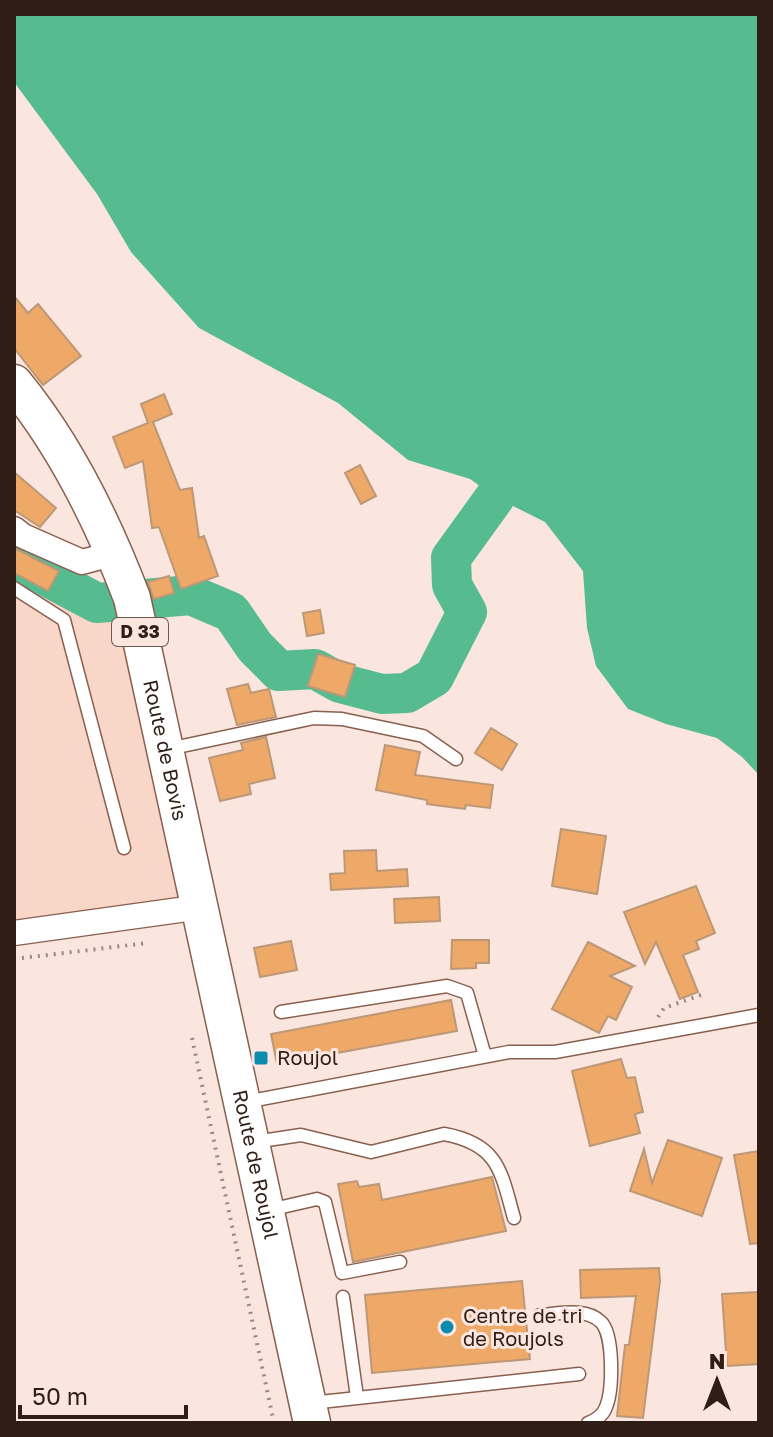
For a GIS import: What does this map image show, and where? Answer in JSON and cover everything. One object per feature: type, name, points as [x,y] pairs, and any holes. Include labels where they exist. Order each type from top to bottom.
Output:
[{"type":"main road","name":"Route de Bovis","points":[[14,383],[68,459],[115,553],[132,598],[201,907]]},
{"type":"main road","name":"Route de Roujol","points":[[201,907],[310,1413]]},
{"type":"street","points":[[14,529],[82,562],[115,553]]},
{"type":"street","points":[[14,933],[201,907]]},
{"type":"lane","points":[[14,588],[64,620],[124,848]]},
{"type":"lane","points":[[166,749],[314,718],[342,719],[423,736],[456,759]]},
{"type":"lane","points":[[281,1012],[447,986],[459,988],[467,993],[485,1056]]},
{"type":"lane","points":[[242,1103],[485,1056],[509,1052],[555,1052],[759,1015]]},
{"type":"lane","points":[[251,1143],[301,1135],[371,1152],[444,1134],[455,1136],[482,1148],[496,1161],[514,1218]]},
{"type":"lane","points":[[265,1211],[317,1199],[325,1202],[342,1273],[400,1262]]},
{"type":"lane","points":[[343,1297],[357,1397]]},
{"type":"lane","points":[[540,1315],[588,1315],[601,1321],[609,1334],[611,1386],[606,1409],[597,1420],[588,1423]]},
{"type":"lane","points":[[310,1413],[357,1397],[579,1374]]},
{"type":"path","points":[[14,959],[147,943]]},
{"type":"path","points":[[657,1034],[654,1023],[664,1008],[701,995]]},
{"type":"path","points":[[192,1038],[274,1423]]},
{"type":"shaded area","points":[[14,14],[759,14],[759,775],[717,738],[666,724],[628,709],[596,666],[587,628],[583,571],[545,522],[495,497],[470,479],[408,460],[338,403],[199,328],[131,252],[97,194],[14,82]]},
{"type":"shaded area","points":[[14,559],[97,603],[118,602],[201,907],[14,933]]},
{"type":"building","points":[[14,296],[28,313],[38,304],[81,356],[43,385],[14,348]]},
{"type":"building","points":[[164,394],[172,414],[153,422],[180,490],[192,488],[199,538],[204,536],[218,576],[181,589],[159,527],[152,528],[143,461],[125,468],[113,437],[148,423],[141,404]]},
{"type":"building","points":[[360,465],[376,496],[361,504],[345,473]]},
{"type":"building","points":[[14,472],[56,508],[40,527],[14,510]]},
{"type":"building","points":[[14,548],[59,571],[48,591],[14,573]]},
{"type":"building","points":[[169,576],[174,593],[154,599],[148,582]]},
{"type":"building","points":[[320,610],[324,633],[307,636],[303,613]]},
{"type":"building","points":[[318,654],[355,665],[345,697],[308,686]]},
{"type":"building","points":[[248,684],[251,693],[269,689],[276,717],[237,725],[227,689]]},
{"type":"building","points":[[491,728],[517,744],[502,770],[475,753]]},
{"type":"building","points":[[266,737],[275,778],[249,784],[251,794],[220,801],[209,758],[243,750],[241,743]]},
{"type":"building","points":[[385,745],[420,752],[415,775],[493,785],[490,808],[466,805],[465,809],[427,804],[427,800],[376,790]]},
{"type":"building","points":[[561,829],[606,836],[597,894],[552,886]]},
{"type":"building","points":[[376,850],[377,871],[407,869],[408,886],[331,890],[330,874],[345,873],[344,851]]},
{"type":"building","points":[[696,886],[715,933],[696,941],[699,949],[683,955],[698,992],[680,999],[656,942],[645,964],[624,912]]},
{"type":"building","points":[[439,897],[440,921],[395,923],[394,899]]},
{"type":"building","points":[[452,940],[489,940],[489,963],[476,963],[476,968],[451,969]]},
{"type":"building","points":[[291,941],[297,970],[260,977],[254,948]]},
{"type":"building","points":[[588,942],[635,966],[610,976],[632,987],[616,1020],[608,1016],[599,1033],[552,1009]]},
{"type":"building","points":[[451,1000],[457,1031],[277,1064],[271,1034]]},
{"type":"building","points":[[621,1059],[627,1078],[635,1077],[643,1112],[635,1114],[640,1133],[590,1146],[572,1071]]},
{"type":"building","points":[[668,1140],[722,1158],[702,1216],[630,1191],[644,1149],[652,1183]]},
{"type":"building","points":[[759,1151],[759,1243],[750,1244],[734,1155]]},
{"type":"building","points":[[492,1177],[506,1231],[353,1262],[338,1184],[357,1181],[359,1187],[379,1184],[382,1200]]},
{"type":"building","points":[[659,1268],[643,1418],[617,1416],[625,1345],[629,1345],[636,1296],[581,1298],[580,1270]]},
{"type":"building","name":"Centre de tri de Roujols","points":[[522,1281],[530,1359],[372,1373],[365,1295]]},
{"type":"building","points":[[759,1292],[759,1364],[727,1366],[722,1294]]},
{"type":"waterway","points":[[14,559],[97,603],[191,595],[231,612],[255,647],[279,671],[315,669],[340,683],[382,694],[407,693],[434,677],[467,612],[452,585],[451,558],[495,497]]},
{"type":"place","name":"Roujol","points":[[261,1058]]},
{"type":"place","name":"Centre de tri de Roujols","points":[[447,1327]]}]
